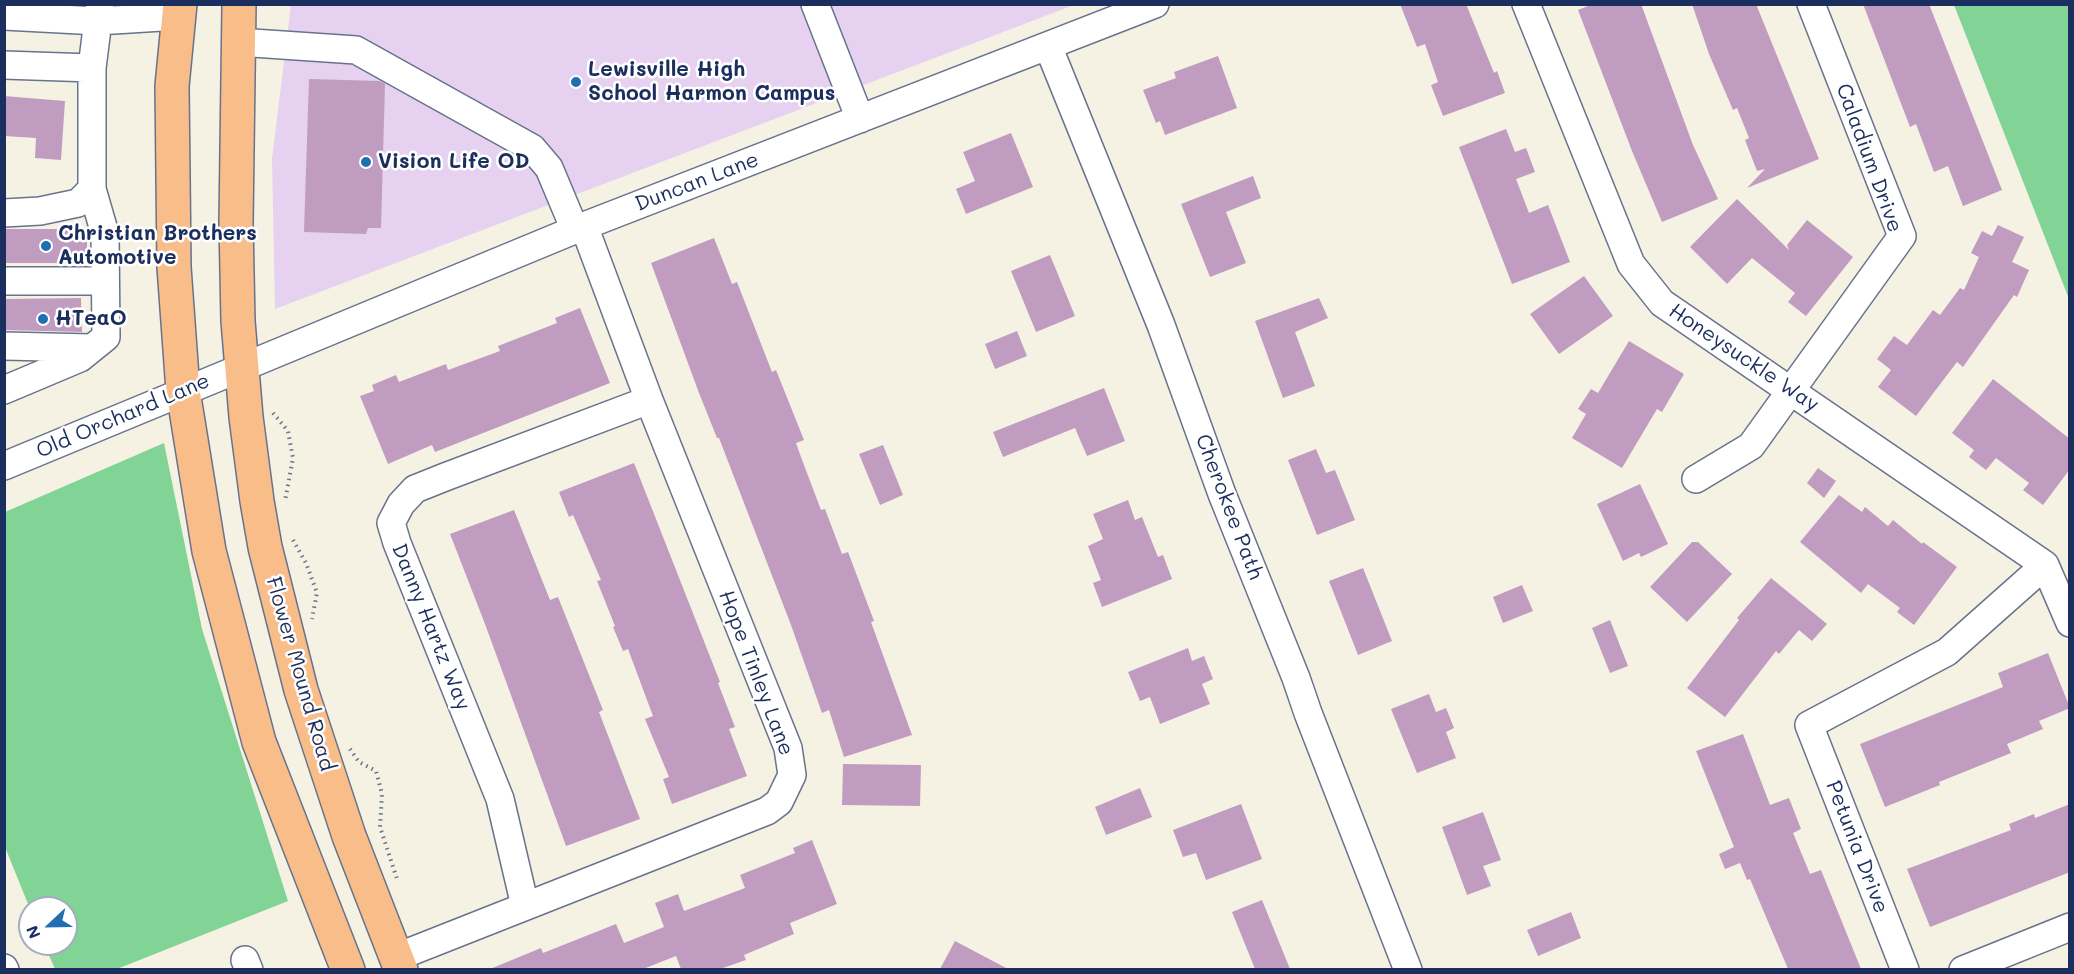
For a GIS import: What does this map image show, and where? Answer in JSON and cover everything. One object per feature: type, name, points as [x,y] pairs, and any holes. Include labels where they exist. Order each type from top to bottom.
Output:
[{"type":"main road","name":"Flower Mound Road","points":[[239,4],[236,223],[238,321],[246,417],[259,513],[265,547],[301,690],[349,836],[399,963]]},
{"type":"main road","points":[[179,10],[172,86],[174,256],[185,403],[209,551],[259,742],[348,969]]},
{"type":"street","points":[[816,4],[860,119]]},
{"type":"street","name":"Duncan Lane","points":[[242,367],[580,228],[1155,4]]},
{"type":"street","name":"Honeysuckle Way","points":[[1526,4],[1631,264],[1662,303],[2045,565]]},
{"type":"street","name":"Caladium Drive","points":[[1792,391],[1902,236],[1811,4]]},
{"type":"street","points":[[4,16],[179,10]]},
{"type":"street","points":[[4,390],[80,358],[106,338],[105,234],[92,189],[93,68],[99,13]]},
{"type":"street","name":"Hope Tinley Lane","points":[[238,42],[356,50],[532,148],[549,168],[580,228],[788,748],[792,775],[779,802],[767,811],[525,906],[399,963]]},
{"type":"street","name":"Cherokee Path","points":[[1048,46],[1161,324],[1222,494],[1408,969]]},
{"type":"street","points":[[4,65],[93,68]]},
{"type":"street","points":[[4,213],[40,211],[78,203],[92,189]]},
{"type":"street","points":[[6,283],[105,281]]},
{"type":"street","points":[[4,346],[92,348]]},
{"type":"street","name":"Old Orchard Lane","points":[[4,466],[185,403],[242,367]]},
{"type":"street","points":[[1696,479],[1751,446],[1792,391]]},
{"type":"street","name":"Danny Hartz Way","points":[[525,906],[500,799],[391,523],[401,504],[415,489],[649,400]]},
{"type":"street","points":[[2045,565],[2070,623]]},
{"type":"street","name":"Petunia Drive","points":[[1905,969],[1809,725],[1947,652],[2045,565]]},
{"type":"street","points":[[1963,969],[2070,927]]},
{"type":"path","points":[[273,405],[273,412],[288,431],[292,458],[285,504]]},
{"type":"path","points":[[290,536],[306,563],[317,593],[311,621]]},
{"type":"path","points":[[347,745],[359,762],[375,771],[382,794],[380,827],[397,880]]},
{"type":"shaded area","name":"Lewisville High School Harmon Campus","points":[[291,5],[1074,5],[275,309],[272,159]]},
{"type":"green space","points":[[1954,5],[2069,5],[2069,299]]},
{"type":"green space","points":[[164,443],[202,629],[288,901],[117,969],[55,969],[49,956],[78,956],[78,896],[25,896],[5,847],[5,512]]},
{"type":"building","points":[[1400,4],[1466,4],[1494,73],[1497,71],[1505,93],[1443,116],[1431,85],[1438,82],[1425,44],[1417,47]]},
{"type":"building","points":[[1593,4],[1641,4],[1693,145],[1718,199],[1662,222],[1578,10]]},
{"type":"building","points":[[1692,4],[1756,4],[1819,159],[1747,188],[1765,169],[1757,171],[1745,140],[1749,138],[1737,108],[1733,110],[1709,54]]},
{"type":"building","points":[[1863,4],[1929,4],[2002,190],[1963,206],[1948,166],[1934,172],[1916,124],[1910,127]]},
{"type":"building","points":[[1218,56],[1237,108],[1165,135],[1160,121],[1156,123],[1143,90],[1176,78],[1174,72]]},
{"type":"building","points":[[309,79],[380,81],[385,84],[381,228],[368,228],[366,234],[304,232]]},
{"type":"building","points":[[4,96],[65,101],[61,160],[35,158],[36,138],[4,136]]},
{"type":"building","points":[[1506,129],[1515,152],[1526,148],[1535,172],[1516,179],[1529,213],[1548,205],[1570,262],[1512,284],[1459,147]]},
{"type":"building","points":[[1011,133],[1033,187],[966,214],[956,189],[975,181],[963,152]]},
{"type":"building","points":[[1253,176],[1261,198],[1226,212],[1246,263],[1210,277],[1181,204]]},
{"type":"building","points":[[1737,199],[1789,250],[1787,245],[1807,220],[1853,257],[1806,316],[1788,302],[1795,293],[1752,258],[1727,284],[1690,247]]},
{"type":"building","points":[[1998,225],[2024,237],[2012,262],[2029,270],[2017,297],[2014,295],[1963,367],[1957,362],[1916,416],[1878,387],[1891,370],[1877,359],[1894,336],[1907,345],[1933,310],[1940,315],[1960,288],[1964,290],[1979,257],[1971,253],[1982,231],[1992,236]]},
{"type":"building","name":"Christian Brothers Automotive","points":[[4,229],[87,229],[87,263],[4,263]]},
{"type":"building","points":[[714,238],[732,284],[737,282],[772,372],[776,370],[804,440],[796,443],[801,457],[821,510],[825,509],[842,554],[848,552],[912,735],[844,757],[829,710],[822,713],[791,625],[719,438],[717,438],[699,393],[651,263]]},
{"type":"building","points":[[1050,255],[1075,316],[1036,332],[1011,271]]},
{"type":"building","points":[[1584,276],[1613,316],[1559,354],[1530,314]]},
{"type":"building","name":"HTeaO","points":[[81,298],[82,332],[4,330],[4,299]]},
{"type":"building","points":[[1319,298],[1328,318],[1295,332],[1315,386],[1283,398],[1255,321]]},
{"type":"building","points":[[580,308],[610,383],[435,452],[432,445],[388,464],[360,396],[374,391],[372,385],[396,375],[399,382],[446,364],[448,370],[500,351],[498,346],[557,323],[555,318]]},
{"type":"building","points":[[1017,331],[1027,356],[995,369],[985,344]]},
{"type":"building","points":[[1629,341],[1684,374],[1662,412],[1657,409],[1622,468],[1572,438],[1586,414],[1578,409],[1591,389],[1598,393]]},
{"type":"building","points":[[1993,379],[2070,439],[2070,469],[2043,505],[2023,490],[2029,483],[1996,458],[1986,470],[1969,457],[1974,450],[1952,433]]},
{"type":"building","points":[[1104,388],[1125,441],[1087,456],[1075,428],[1003,457],[993,432]]},
{"type":"building","points":[[883,445],[903,495],[880,505],[859,454]]},
{"type":"building","points":[[1316,449],[1326,473],[1335,470],[1355,520],[1317,535],[1288,460]]},
{"type":"building","points":[[634,463],[720,682],[718,683],[735,727],[729,729],[747,776],[672,804],[663,779],[669,777],[645,719],[653,716],[628,649],[623,651],[613,627],[615,626],[597,581],[601,580],[573,515],[569,517],[559,492]]},
{"type":"building","points":[[1818,468],[1836,481],[1824,498],[1807,483]]},
{"type":"building","points":[[1640,484],[1668,544],[1641,557],[1639,553],[1623,561],[1597,504]]},
{"type":"building","points":[[1839,495],[1862,512],[1865,507],[1888,526],[1893,520],[1922,544],[1923,542],[1957,567],[1914,625],[1897,612],[1900,608],[1868,584],[1861,593],[1800,542]]},
{"type":"building","points":[[1128,500],[1135,520],[1142,517],[1158,557],[1163,555],[1172,579],[1102,607],[1093,583],[1101,580],[1088,546],[1103,539],[1093,514]]},
{"type":"building","points":[[514,510],[550,600],[558,597],[603,710],[599,712],[640,819],[566,846],[450,534]]},
{"type":"building","points":[[1692,542],[1698,542],[1732,574],[1687,622],[1650,587]]},
{"type":"building","points":[[1363,568],[1392,641],[1358,655],[1329,581]]},
{"type":"building","points":[[1771,578],[1827,624],[1812,641],[1799,630],[1779,654],[1776,651],[1725,717],[1687,688],[1739,620],[1737,618]]},
{"type":"building","points":[[1522,585],[1533,611],[1503,623],[1493,597]]},
{"type":"building","points":[[1610,620],[1628,666],[1610,673],[1592,628]]},
{"type":"building","points":[[1188,648],[1192,661],[1204,656],[1213,679],[1202,684],[1210,704],[1160,724],[1150,697],[1140,701],[1128,672]]},
{"type":"building","points":[[2048,653],[2070,708],[2039,721],[2043,729],[2007,744],[2011,753],[1885,807],[1860,744],[2003,687],[1998,673]]},
{"type":"building","points":[[1429,694],[1436,712],[1446,708],[1454,728],[1446,732],[1456,758],[1417,773],[1391,709]]},
{"type":"building","points":[[1743,734],[1770,805],[1789,798],[1801,829],[1793,833],[1810,874],[1821,870],[1861,969],[1788,969],[1750,879],[1747,880],[1740,863],[1725,869],[1719,854],[1734,847],[1696,751]]},
{"type":"building","points":[[843,764],[921,765],[920,806],[842,805]]},
{"type":"building","points":[[1140,788],[1152,817],[1106,835],[1095,807]]},
{"type":"building","points":[[1241,804],[1262,859],[1206,880],[1196,853],[1183,857],[1173,830]]},
{"type":"building","points":[[2070,804],[2070,872],[1930,927],[1907,869],[2011,830],[2009,824],[2034,814],[2035,818]]},
{"type":"building","points":[[1483,812],[1501,860],[1483,866],[1491,886],[1467,895],[1442,827]]},
{"type":"building","points":[[812,840],[837,904],[790,923],[794,934],[744,955],[746,960],[720,969],[681,969],[676,956],[643,969],[490,969],[541,948],[543,953],[616,924],[624,943],[664,927],[655,903],[678,894],[684,911],[745,888],[740,875],[795,853],[793,848]]},
{"type":"building","points":[[1262,900],[1290,969],[1255,969],[1232,912]]},
{"type":"building","points":[[1571,912],[1581,938],[1538,956],[1527,930]]},
{"type":"building","points":[[955,941],[1008,969],[940,969]]},
{"type":"place","name":"Lewisville High School Harmon Campus","points":[[576,82]]},
{"type":"place","name":"Vision Life OD","points":[[366,162]]},
{"type":"place","name":"Christian Brothers Automotive","points":[[46,246]]},
{"type":"place","name":"HTeaO","points":[[43,319]]}]
